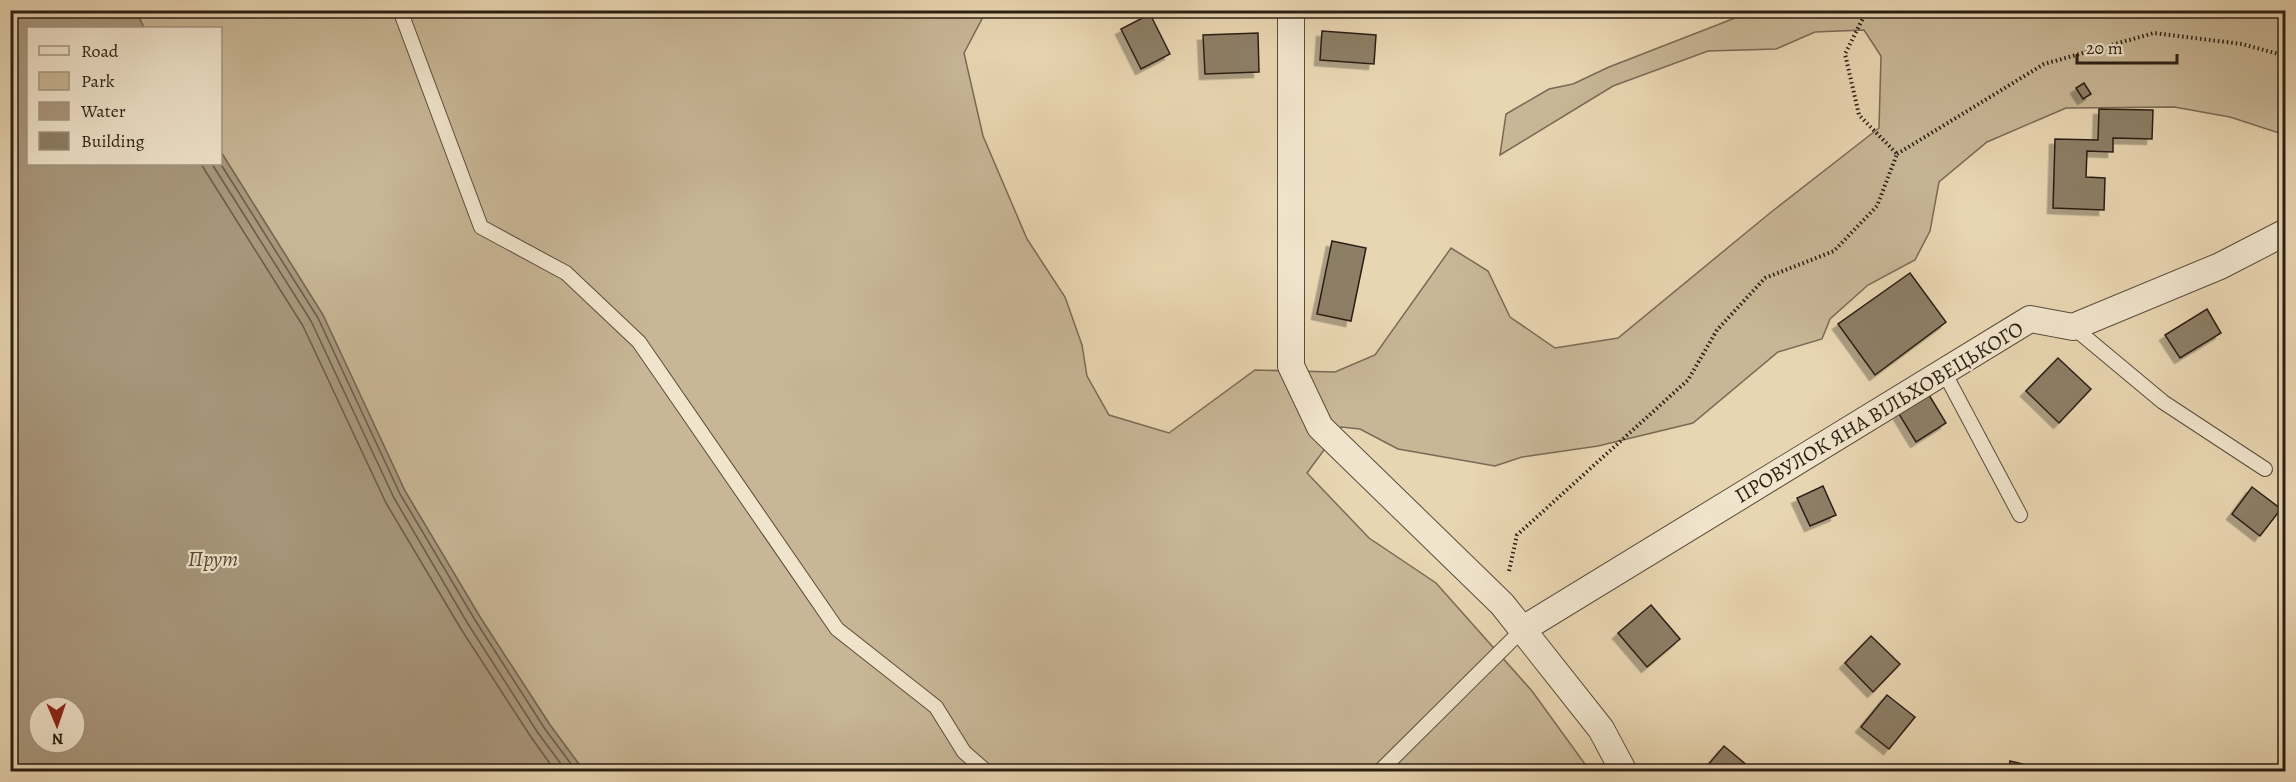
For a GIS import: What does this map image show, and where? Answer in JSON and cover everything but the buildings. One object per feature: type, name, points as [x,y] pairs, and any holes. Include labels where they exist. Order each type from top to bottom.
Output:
[{"type":"street","points":[[1291,10],[1291,366],[1320,428],[1502,604],[1601,729],[1624,771]]},
{"type":"street","points":[[2073,327],[2220,266],[2286,232]]},
{"type":"street","name":"ПРОВУЛОК ЯНА ВІЛЬХОВЕЦЬКОГО","points":[[1523,629],[2030,319],[2073,327]]},
{"type":"lane","points":[[400,10],[481,227],[566,273],[639,342],[837,629],[936,707],[964,752],[987,771]]},
{"type":"lane","points":[[2073,327],[2163,402],[2265,469]]},
{"type":"lane","points":[[1944,372],[2020,515]]},
{"type":"lane","points":[[1379,771],[1523,629]]},
{"type":"path","points":[[1867,10],[1845,54],[1858,115],[1897,154]]},
{"type":"path","points":[[1502,604],[1517,535],[1688,380],[1717,330],[1765,278],[1834,251],[1877,206],[1897,154],[2044,64],[2154,33],[2242,44],[2286,56]]},
{"type":"green space","points":[[136,11],[980,11],[983,17],[964,53],[983,136],[1027,239],[1065,297],[1082,345],[1087,376],[1109,415],[1169,433],[1255,370],[1335,372],[1375,355],[1451,248],[1488,271],[1510,317],[1555,348],[1618,338],[1770,213],[1879,128],[1881,56],[1864,30],[1815,32],[1776,49],[1708,51],[1613,86],[1500,155],[1506,114],[1549,89],[1573,84],[1609,67],[1753,11],[2285,11],[2285,135],[2230,117],[2174,107],[2066,108],[1987,142],[1939,182],[1930,231],[1915,260],[1868,285],[1830,319],[1822,339],[1778,352],[1693,423],[1598,446],[1522,457],[1495,466],[1398,449],[1360,429],[1341,427],[1307,473],[1369,538],[1436,583],[1532,691],[1590,771],[584,771],[550,725],[480,617],[405,491],[323,315],[222,154],[222,27],[144,27]]},
{"type":"water","name":"Прут","points":[[10,11],[136,11],[144,27],[27,27],[27,165],[222,165],[222,154],[323,315],[405,491],[480,617],[550,725],[584,771],[11,771]]}]
